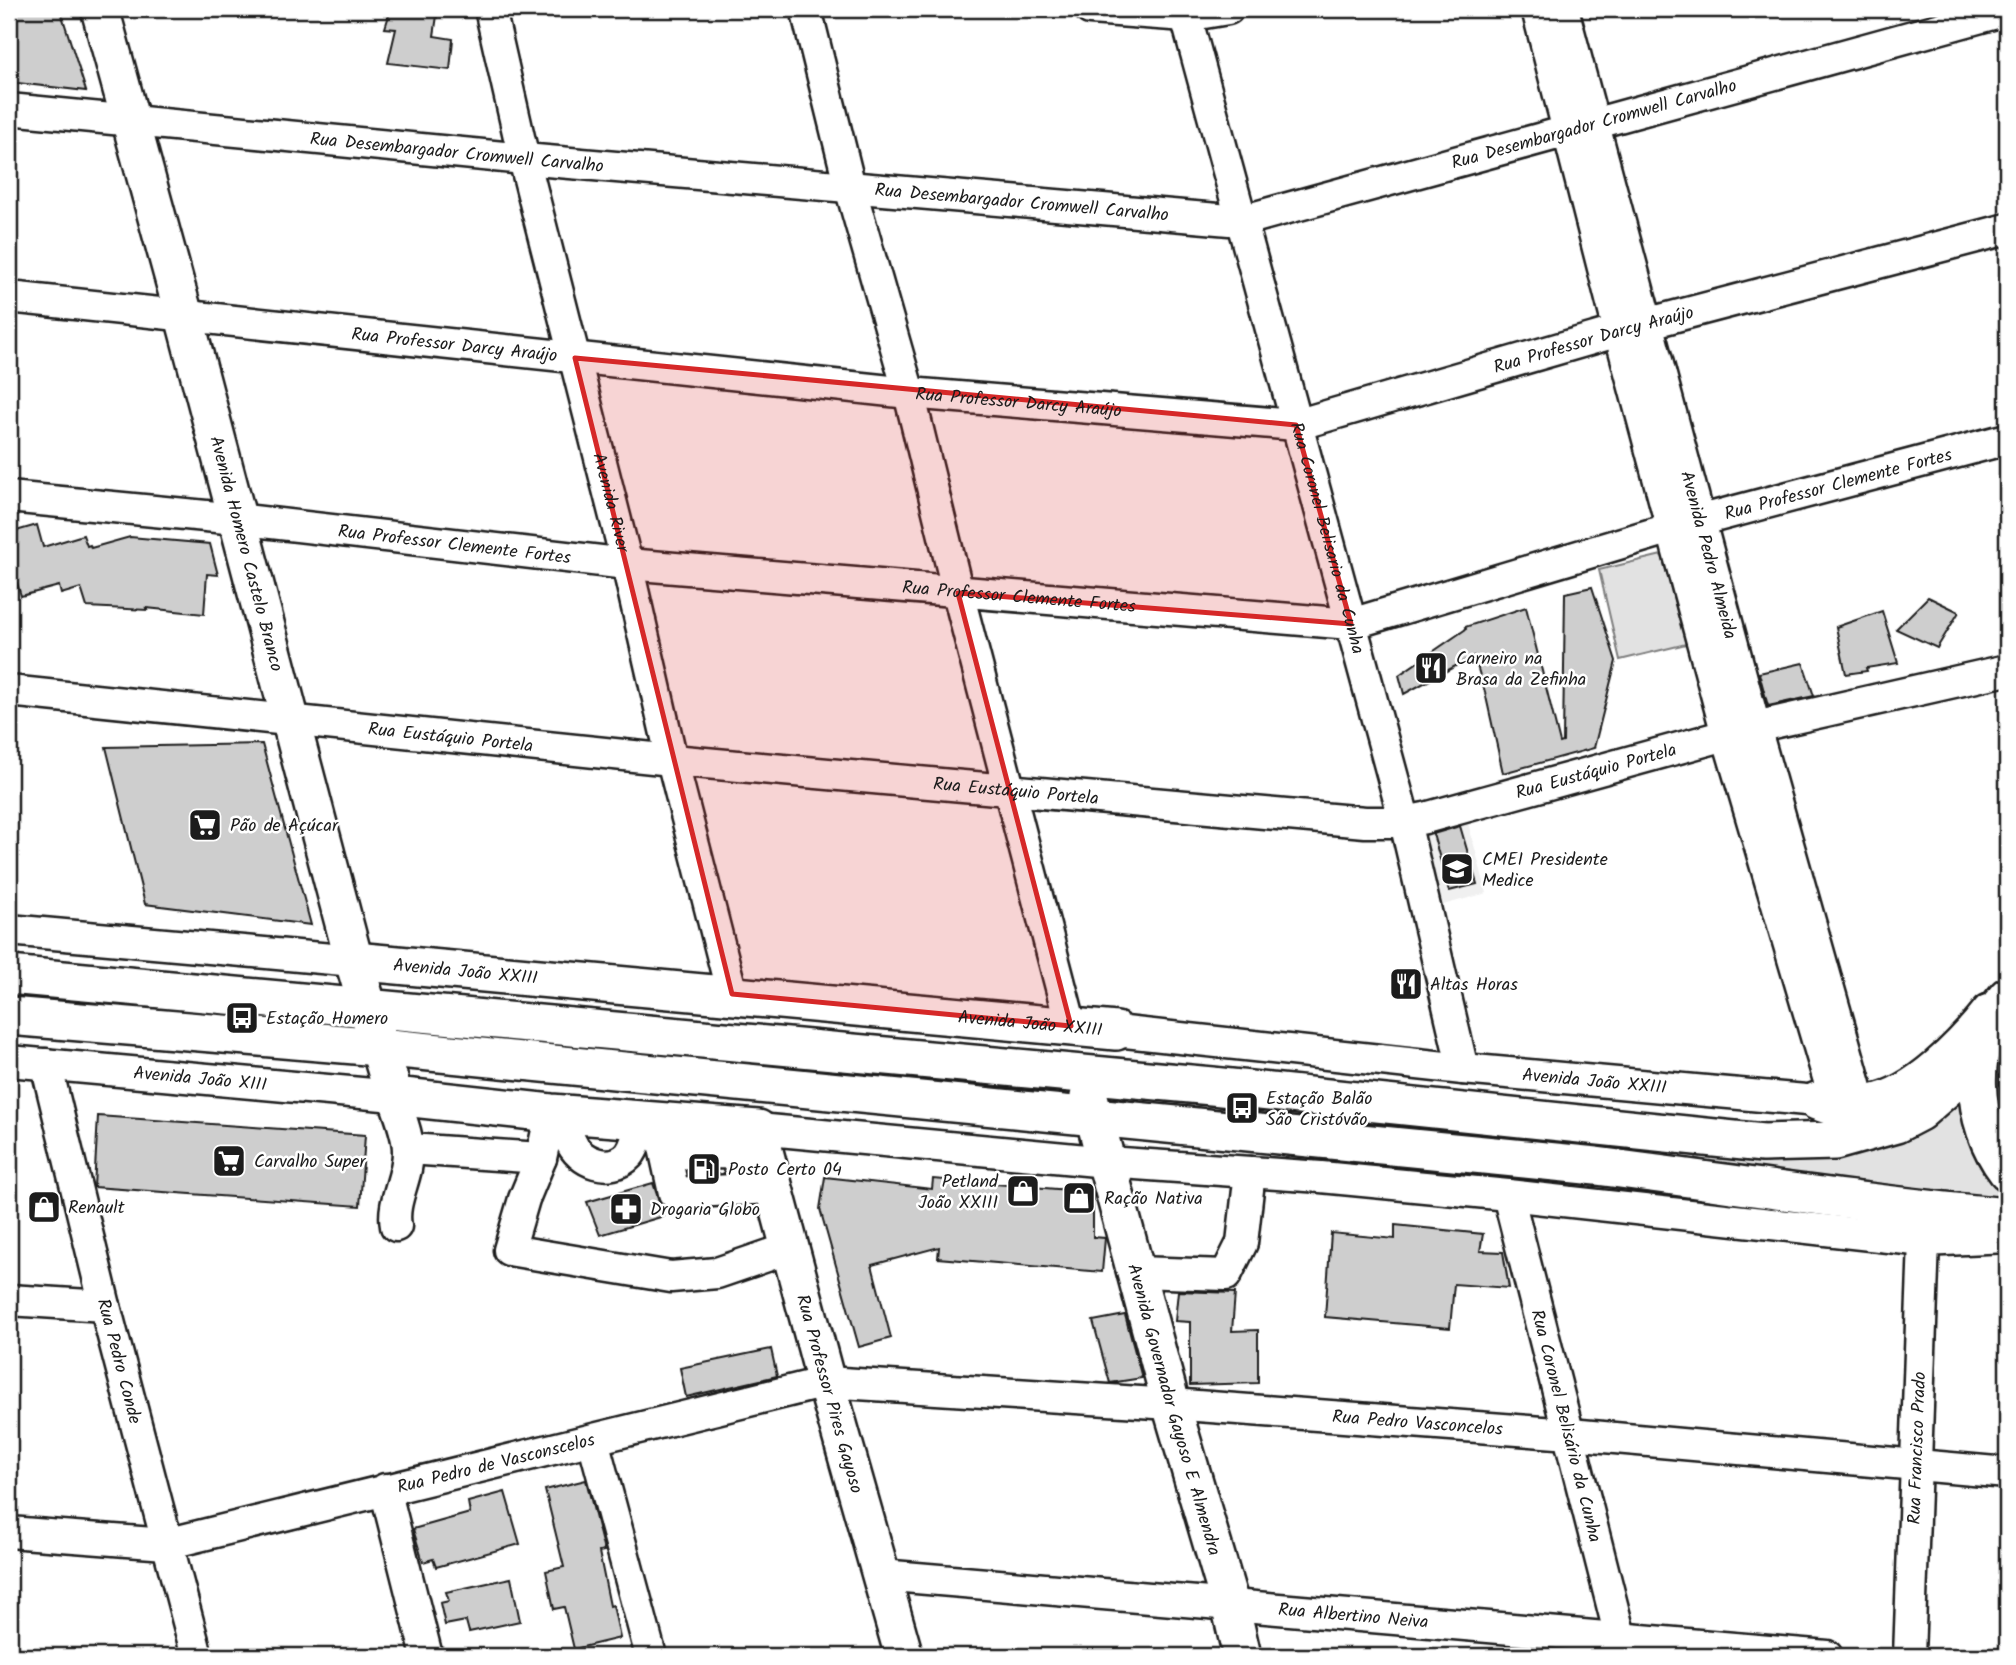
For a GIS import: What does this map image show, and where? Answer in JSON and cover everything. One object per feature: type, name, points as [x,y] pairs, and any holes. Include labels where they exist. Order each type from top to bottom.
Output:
[{"type":"main road","name":"Avenida Homero Castelo Branco","points":[[100,9],[184,316],[366,1007],[394,1096]]},
{"type":"main road","name":"Avenida João XXIII","points":[[354,961],[1116,1031]]},
{"type":"main road","points":[[9,972],[1083,1074],[1763,1143],[1835,1141],[1896,1124],[1919,1112],[1958,1078],[2007,997]]},
{"type":"main road","points":[[9,1016],[379,1047],[1596,1166],[1907,1208],[2007,1217]]},
{"type":"main road","name":"Avenida Governador Gayoso E Almendra","points":[[1071,1026],[1171,1404],[1230,1604],[1242,1656]]},
{"type":"main road","points":[[1986,1035],[1978,1069],[1979,1103],[1988,1137],[2007,1171]]},
{"type":"main road","points":[[1837,1101],[1849,1113],[1877,1113],[1898,1109],[1943,1092]]},
{"type":"main road","points":[[394,1096],[558,1113],[655,1131],[758,1129]]},
{"type":"main road","name":"Rua Professor Pires Gayoso","points":[[758,1129],[759,1189],[790,1248],[904,1656]]},
{"type":"main road","points":[[1800,1193],[1830,1207],[2007,1237]]},
{"type":"street","name":"Avenida River","points":[[490,9],[524,159],[732,994]]},
{"type":"street","points":[[806,9],[850,187],[909,393],[958,593],[1071,1026]]},
{"type":"street","points":[[1090,9],[1185,12],[1228,9]]},
{"type":"street","name":"Avenida Pedro Almeida","points":[[1537,9],[1581,127],[1648,323],[1686,524],[1837,1101]]},
{"type":"street","name":"Avenida Pedro Almeida","points":[[1563,9],[1581,127],[1619,331],[1686,524]]},
{"type":"street","name":"Rua Desembargador Cromwell Carvalho","points":[[9,109],[524,159],[1241,221],[2007,10]]},
{"type":"street","name":"Rua Coronel Belisario da Cunha","points":[[1185,12],[1405,822],[1464,1069]]},
{"type":"street","name":"Rua Professor Darcy Araújo","points":[[9,297],[909,393],[1296,425],[1648,323],[2007,229]]},
{"type":"street","name":"Rua Professor Clemente Fortes","points":[[9,497],[237,519],[627,564],[1351,624],[1686,524],[2007,439]]},
{"type":"street","name":"Rua Eustáquio Portela","points":[[9,691],[672,760],[1365,822],[1405,822],[1741,731],[2007,670]]},
{"type":"street","name":"Avenida João XXIII","points":[[9,930],[354,961]]},
{"type":"street","name":"Avenida João XXIII","points":[[1116,1031],[1464,1069],[1837,1101],[1884,1097],[1912,1083],[1978,1022],[2007,985]]},
{"type":"street","name":"Avenida João XIII","points":[[9,1061],[394,1096]]},
{"type":"street","name":"Rua Pedro Conde","points":[[46,1064],[105,1307],[197,1656]]},
{"type":"street","points":[[394,1096],[409,1149],[403,1185],[393,1212],[396,1226]]},
{"type":"street","points":[[558,1113],[570,1142],[582,1157],[597,1165],[618,1163],[655,1131],[674,1193],[759,1189]]},
{"type":"street","points":[[558,1113],[524,1199],[509,1250],[671,1277],[717,1273],[790,1248]]},
{"type":"street","points":[[758,1129],[1107,1162],[1508,1195],[1924,1241],[2007,1237]]},
{"type":"street","points":[[409,1149],[541,1158]]},
{"type":"street","points":[[1136,1272],[1226,1275],[1242,1243],[1250,1172]]},
{"type":"street","name":"Rua Coronel Belisário da Cunha","points":[[1508,1195],[1623,1648]]},
{"type":"street","name":"Rua Francisco Prado","points":[[1909,1656],[1924,1241]]},
{"type":"street","points":[[9,1300],[105,1307]]},
{"type":"street","name":"Rua Pedro Vasconcelos","points":[[826,1382],[1171,1404],[1570,1434],[2007,1473]]},
{"type":"street","name":"Rua Pedro de Vasconscelos","points":[[9,1532],[166,1544],[826,1382]]},
{"type":"street","points":[[593,1440],[651,1656]]},
{"type":"street","points":[[385,1489],[427,1656]]},
{"type":"street","name":"Rua Albertino Neiva","points":[[881,1575],[1230,1604],[1623,1648],[1827,1656]]},
{"type":"highlighted area","points":[[575,358],[1296,425],[1351,624],[958,593],[1071,1026],[732,994]]},
{"type":"shaded area","points":[[1662,555],[1686,644],[1620,660],[1599,570]]},
{"type":"shaded area","name":"CMEI Presidente Medice","points":[[1468,823],[1487,893],[1443,905],[1424,835]]},
{"type":"shaded area","points":[[2007,1044],[2007,1126],[2000,1085]]},
{"type":"shaded area","points":[[1965,1092],[1970,1137],[1979,1163],[2007,1199],[1910,1202],[1696,1159],[1697,1149],[1762,1154]]},
{"type":"building","points":[[9,9],[60,9],[86,91],[9,82]]},
{"type":"building","points":[[391,9],[438,9],[434,36],[453,39],[450,70],[388,63],[396,29],[385,28]]},
{"type":"building","points":[[37,525],[43,547],[83,535],[87,546],[90,545],[91,548],[130,537],[210,544],[218,575],[207,574],[204,614],[146,608],[147,610],[87,607],[81,588],[61,594],[59,586],[21,596],[17,583],[9,585],[9,533]]},
{"type":"building","points":[[1592,587],[1616,661],[1594,748],[1503,773],[1474,656],[1404,694],[1399,675],[1466,629],[1465,627],[1526,607],[1560,743],[1563,742],[1565,593]]},
{"type":"building","points":[[1928,597],[1959,612],[1937,648],[1896,629]]},
{"type":"building","points":[[1882,611],[1898,663],[1846,674],[1836,627]]},
{"type":"building","points":[[1803,663],[1814,696],[1768,706],[1759,673]]},
{"type":"building","name":"Pão de Açúcar","points":[[262,744],[311,925],[145,904],[106,747]]},
{"type":"building","points":[[1460,826],[1477,884],[1449,891],[1433,834]]},
{"type":"building","name":"Carvalho Super","points":[[98,1116],[365,1135],[360,1206],[94,1187]]},
{"type":"building","points":[[825,1177],[932,1189],[933,1179],[1093,1192],[1093,1237],[1105,1238],[1102,1272],[938,1258],[939,1247],[872,1265],[891,1338],[859,1347],[820,1209]]},
{"type":"building","name":"Drogaria Globo","points":[[653,1183],[664,1216],[600,1235],[587,1202]]},
{"type":"building","points":[[1395,1225],[1483,1234],[1480,1251],[1503,1252],[1509,1288],[1454,1284],[1450,1328],[1325,1317],[1331,1233],[1395,1239]]},
{"type":"building","points":[[1178,1291],[1235,1293],[1232,1331],[1258,1330],[1258,1383],[1190,1385],[1190,1322],[1175,1321]]},
{"type":"building","points":[[1125,1315],[1142,1378],[1110,1383],[1093,1321]]},
{"type":"building","points":[[771,1349],[777,1376],[686,1397],[680,1368]]},
{"type":"building","points":[[586,1480],[604,1551],[599,1552],[610,1606],[613,1605],[620,1638],[574,1649],[564,1607],[554,1609],[546,1571],[564,1567],[545,1490]]},
{"type":"building","points":[[505,1492],[520,1544],[436,1567],[433,1559],[423,1562],[413,1529],[470,1513],[468,1502]]},
{"type":"building","points":[[511,1578],[520,1621],[469,1632],[466,1621],[445,1625],[440,1603],[449,1601],[446,1592]]},
{"type":"place","name":"Carneiro na Brasa da Zefinha","points":[[1431,668]]},
{"type":"place","name":"Pão de Açúcar","points":[[205,825]]},
{"type":"place","name":"CMEI Presidente Medice","points":[[1457,869]]},
{"type":"place","name":"Altas Horas","points":[[1406,984]]},
{"type":"place","name":"Estação Homero","points":[[242,1018]]},
{"type":"place","name":"Estação Balão São Cristóvão","points":[[1242,1108]]},
{"type":"place","name":"Carvalho Super","points":[[229,1161]]},
{"type":"place","name":"Posto Certo 04","points":[[704,1169]]},
{"type":"place","name":"Petland João XXIII","points":[[1023,1191]]},
{"type":"place","name":"Ração Nativa","points":[[1079,1198]]},
{"type":"place","name":"Renault","points":[[44,1207]]},
{"type":"place","name":"Drogaria Globo","points":[[626,1209]]}]
